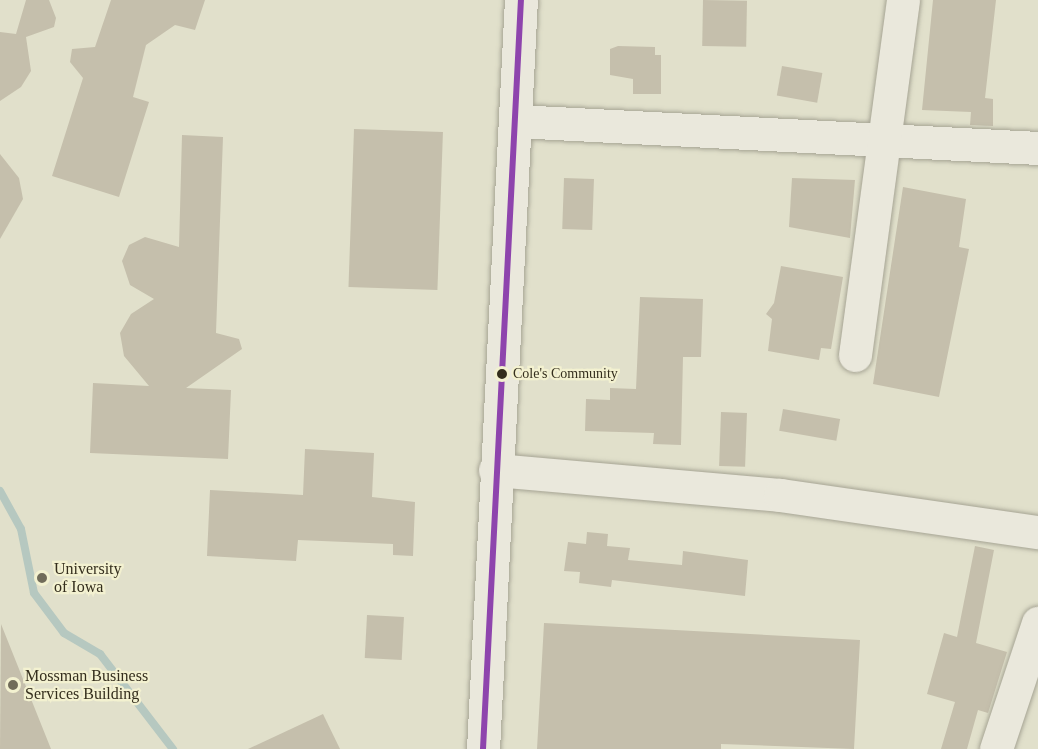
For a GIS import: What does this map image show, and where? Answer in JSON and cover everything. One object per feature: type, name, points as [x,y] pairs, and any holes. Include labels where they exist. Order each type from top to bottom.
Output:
[{"type":"street","points":[[483,749],[495,470],[521,0]]},
{"type":"street","points":[[855,355],[903,0]]},
{"type":"street","points":[[516,121],[1038,148]]},
{"type":"street","points":[[495,470],[790,496],[1038,532]]},
{"type":"street","points":[[996,749],[1038,623]]},
{"type":"building","points":[[26,0],[49,0],[56,18],[54,27],[26,37],[31,71],[21,87],[0,101],[0,32],[16,34]]},
{"type":"building","points":[[111,0],[205,0],[195,30],[175,25],[146,45],[133,97],[149,102],[119,197],[52,176],[83,78],[70,62],[72,49],[95,47]]},
{"type":"building","points":[[703,0],[747,1],[746,47],[702,46]]},
{"type":"building","points":[[933,0],[996,0],[985,98],[993,99],[993,126],[970,125],[971,112],[922,110]]},
{"type":"building","points":[[618,46],[655,47],[655,55],[661,55],[661,94],[633,94],[633,79],[610,75],[610,49]]},
{"type":"building","points":[[782,66],[822,73],[817,103],[777,96]]},
{"type":"building","points":[[354,129],[443,132],[437,290],[348,287]]},
{"type":"building","points":[[182,135],[223,137],[216,333],[239,339],[242,349],[186,388],[231,390],[228,459],[90,453],[93,383],[149,386],[124,356],[120,333],[131,314],[154,299],[130,285],[122,261],[129,245],[145,237],[179,247]]},
{"type":"building","points":[[0,154],[19,178],[23,199],[0,239]]},
{"type":"building","points":[[564,178],[594,179],[592,230],[562,229]]},
{"type":"building","points":[[792,178],[855,180],[850,238],[789,227]]},
{"type":"building","points":[[903,187],[966,199],[959,247],[969,249],[939,397],[873,384]]},
{"type":"building","points":[[781,266],[843,277],[831,349],[821,348],[819,360],[768,351],[772,319],[766,314],[774,303]]},
{"type":"building","points":[[640,297],[703,299],[701,357],[683,357],[681,445],[653,444],[654,433],[585,431],[586,399],[610,400],[610,388],[636,389]]},
{"type":"building","points":[[783,409],[840,419],[836,441],[779,431]]},
{"type":"building","points":[[721,412],[747,413],[745,467],[719,466]]},
{"type":"building","points":[[305,449],[374,453],[372,497],[415,502],[413,556],[393,555],[393,544],[298,540],[296,561],[207,556],[210,490],[303,495]]},
{"type":"building","points":[[587,532],[608,534],[607,546],[630,548],[628,560],[682,565],[683,551],[748,560],[745,596],[612,580],[611,587],[579,583],[580,572],[564,571],[568,542],[586,544]]},
{"type":"building","points":[[975,546],[994,550],[976,643],[1007,652],[988,713],[978,710],[967,749],[941,749],[955,702],[927,694],[944,633],[957,637]]},
{"type":"building","points":[[367,615],[404,617],[402,660],[365,658]]},
{"type":"building","points":[[544,623],[860,640],[854,749],[721,744],[721,749],[537,749]]},
{"type":"building","name":"Mossman Business Services Building","points":[[1,624],[51,749],[0,749]]},
{"type":"building","points":[[323,714],[340,749],[248,749]]},
{"type":"waterway","points":[[0,491],[21,529],[34,593],[64,633],[100,654],[173,749]]},
{"type":"transit line","points":[[483,749],[521,0]]},
{"type":"place","name":"Cole's Community","points":[[502,374]]},
{"type":"place","name":"University of Iowa","points":[[42,578]]},
{"type":"place","name":"Mossman Business Services Building","points":[[13,685]]}]
